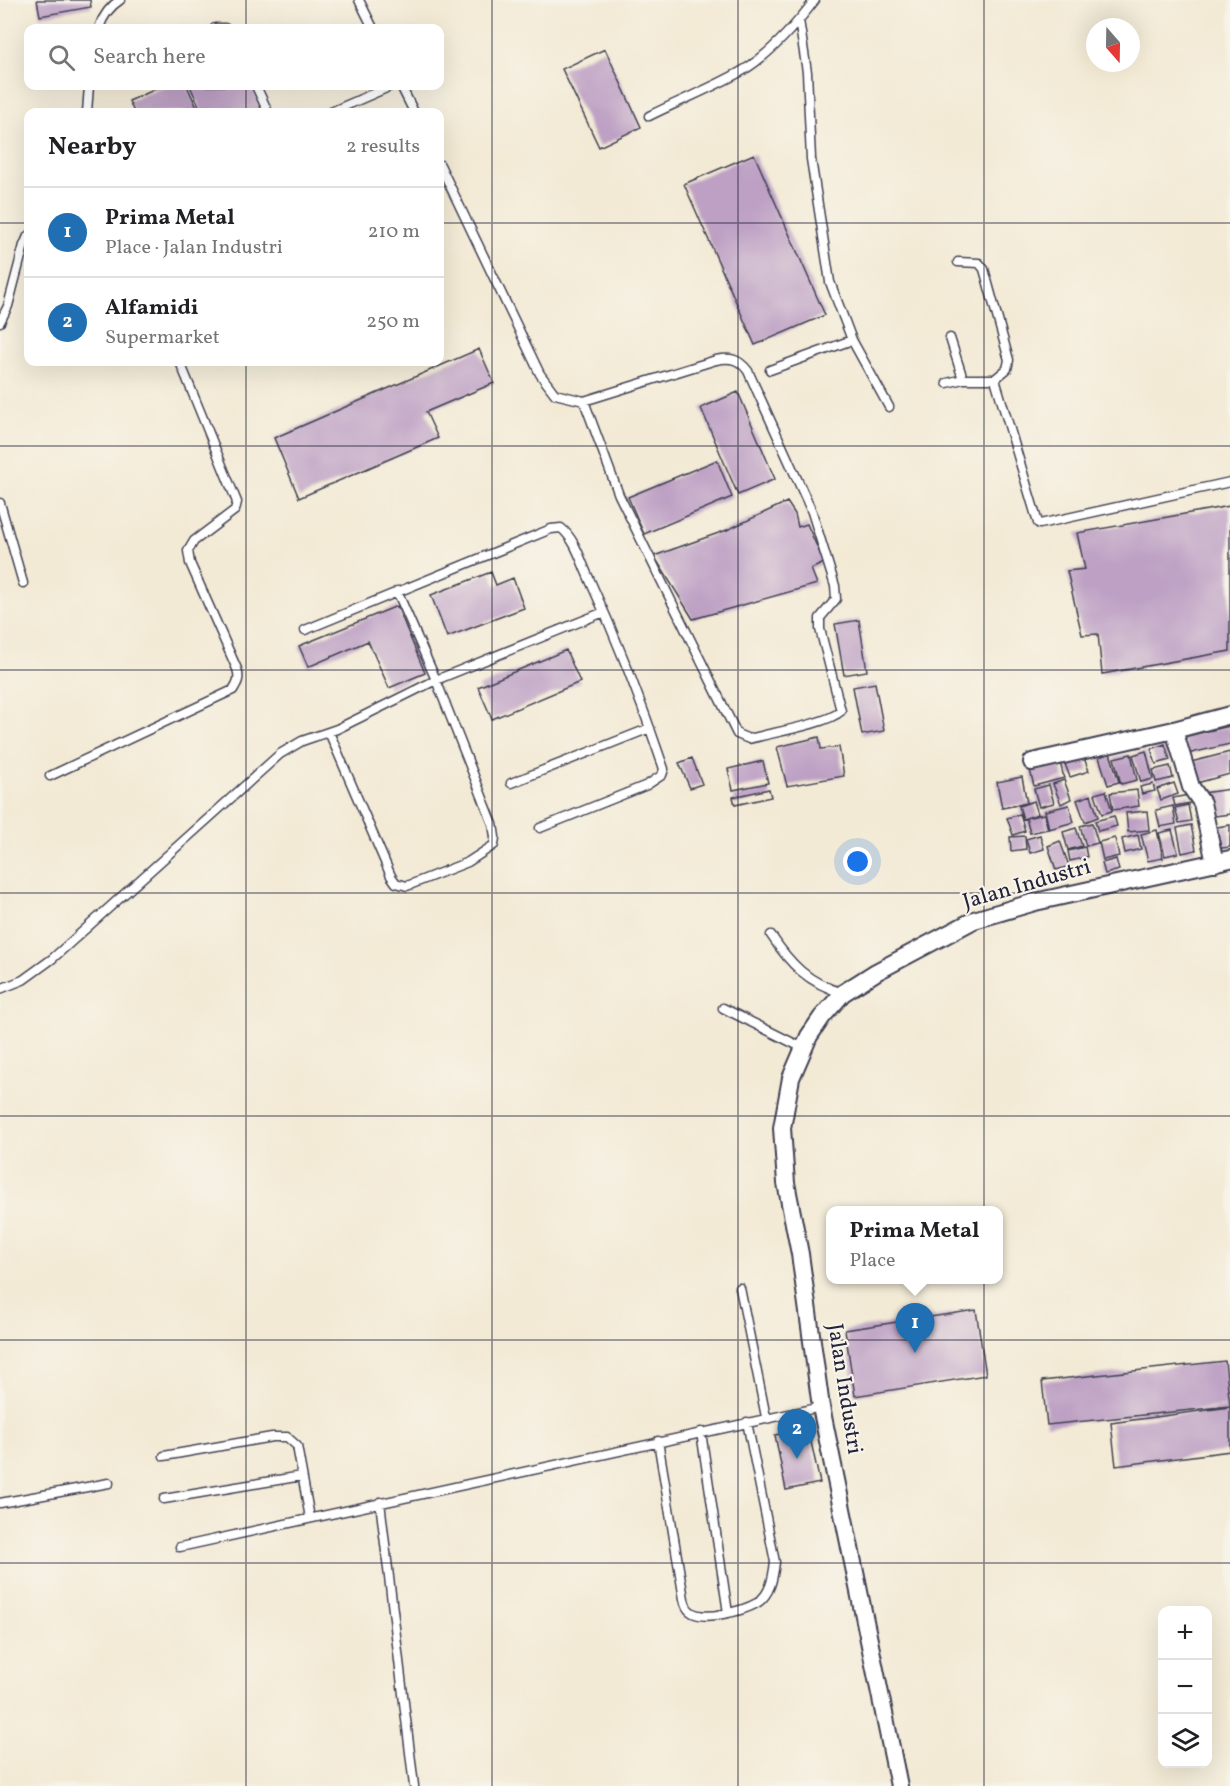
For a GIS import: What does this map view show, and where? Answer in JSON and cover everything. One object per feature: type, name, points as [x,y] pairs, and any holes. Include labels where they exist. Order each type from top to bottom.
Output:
[{"type":"street","points":[[1032,762],[1230,715]]},
{"type":"street","points":[[1174,730],[1191,787],[1202,803],[1223,861]]},
{"type":"street","name":"Jalan Industri","points":[[899,1786],[821,1407],[782,1148],[784,1114],[791,1078],[803,1048],[822,1017],[843,993],[876,972],[974,920],[1035,902],[1223,861]]},
{"type":"lane","points":[[100,24],[103,17],[120,0]]},
{"type":"lane","points":[[359,0],[371,24]]},
{"type":"lane","points":[[649,116],[743,71],[769,50],[815,0]]},
{"type":"lane","points":[[799,20],[807,72],[811,159],[830,282],[852,340],[889,408]]},
{"type":"lane","points":[[87,108],[89,90]]},
{"type":"lane","points":[[258,90],[266,108]]},
{"type":"lane","points":[[340,108],[383,90]]},
{"type":"lane","points":[[403,90],[412,108]]},
{"type":"lane","points":[[444,173],[540,374],[555,394],[584,401],[727,358],[741,362],[748,371],[812,512],[836,586],[836,599],[820,618],[820,629],[841,711],[838,714],[824,720],[749,739],[737,734],[619,495],[584,401]]},
{"type":"lane","points":[[0,322],[8,306],[24,245]]},
{"type":"lane","points":[[947,383],[963,379],[995,379],[1006,369],[1009,360],[984,269],[979,262],[958,262]]},
{"type":"lane","points":[[951,338],[963,379]]},
{"type":"lane","points":[[770,370],[852,340]]},
{"type":"lane","points":[[50,776],[233,690],[238,682],[237,669],[190,563],[188,550],[194,542],[235,510],[237,502],[182,366]]},
{"type":"lane","points":[[995,379],[1036,519],[1040,524],[1230,482]]},
{"type":"lane","points":[[0,502],[23,583]]},
{"type":"lane","points":[[305,630],[551,529],[561,528],[573,543],[604,612],[664,769],[663,775],[647,785],[540,828]]},
{"type":"lane","points":[[329,732],[396,883],[407,886],[468,862],[494,845],[493,824],[397,591]]},
{"type":"lane","points":[[0,989],[22,980],[52,959],[280,754],[302,741],[329,732],[435,680],[604,612]]},
{"type":"lane","points":[[512,783],[650,728]]},
{"type":"lane","points":[[771,935],[795,968],[823,987],[843,993]]},
{"type":"lane","points":[[723,1008],[803,1048]]},
{"type":"lane","points":[[740,1288],[766,1417]]},
{"type":"lane","points":[[180,1547],[766,1417],[821,1407]]},
{"type":"lane","points":[[658,1441],[687,1608],[691,1613],[702,1617],[728,1613],[757,1603],[773,1581],[775,1562],[747,1422]]},
{"type":"lane","points":[[701,1432],[728,1613]]},
{"type":"lane","points":[[165,1456],[272,1437],[287,1437],[297,1446],[310,1518]]},
{"type":"lane","points":[[164,1499],[302,1476]]},
{"type":"lane","points":[[0,1503],[109,1483]]},
{"type":"lane","points":[[380,1502],[414,1786]]},
{"type":"building","points":[[37,0],[90,0],[91,7],[40,16]]},
{"type":"building","points":[[605,49],[641,127],[599,147],[562,69]]},
{"type":"building","points":[[154,90],[189,90],[197,108],[132,108],[129,101]]},
{"type":"building","points":[[192,90],[255,90],[264,108],[200,108]]},
{"type":"building","points":[[754,154],[825,315],[755,345],[684,184]]},
{"type":"building","points":[[479,349],[494,383],[426,412],[438,438],[299,498],[274,438]]},
{"type":"building","points":[[738,392],[775,479],[738,495],[701,408]]},
{"type":"building","points":[[717,460],[732,497],[644,534],[628,497]]},
{"type":"building","points":[[787,502],[795,514],[798,527],[807,524],[824,563],[811,569],[817,584],[693,619],[654,556],[727,530]]},
{"type":"building","points":[[1230,506],[1230,651],[1102,674],[1098,634],[1082,635],[1067,571],[1085,569],[1077,533]]},
{"type":"building","points":[[491,572],[496,585],[513,578],[524,608],[447,637],[431,595]]},
{"type":"building","points":[[397,606],[425,673],[389,688],[368,641],[308,667],[299,646]]},
{"type":"building","points":[[859,620],[867,671],[844,675],[835,624]]},
{"type":"building","points":[[566,650],[580,682],[492,719],[478,687]]},
{"type":"building","points":[[875,683],[884,731],[862,735],[853,687]]},
{"type":"building","points":[[1230,726],[1230,744],[1187,754],[1183,737]]},
{"type":"building","points":[[819,737],[821,749],[839,747],[844,776],[787,786],[777,747]]},
{"type":"building","points":[[1165,744],[1170,760],[1156,764],[1151,749]]},
{"type":"building","points":[[1146,751],[1153,779],[1141,782],[1133,755]]},
{"type":"building","points":[[1230,752],[1230,774],[1193,784],[1187,763]]},
{"type":"building","points":[[1110,753],[1119,782],[1108,785],[1099,757]]},
{"type":"building","points":[[1131,754],[1137,780],[1121,784],[1114,758]]},
{"type":"building","points":[[692,758],[702,784],[690,788],[679,763]]},
{"type":"building","points":[[1084,758],[1089,771],[1070,777],[1065,764]]},
{"type":"building","points":[[763,761],[768,783],[733,790],[728,769]]},
{"type":"building","points":[[1060,762],[1064,778],[1034,786],[1030,770]]},
{"type":"building","points":[[1170,766],[1173,778],[1156,782],[1153,770]]},
{"type":"building","points":[[1022,777],[1027,803],[1002,808],[997,782]]},
{"type":"building","points":[[1064,780],[1071,799],[1061,804],[1053,784]]},
{"type":"building","points":[[1174,783],[1178,794],[1161,800],[1157,789]]},
{"type":"building","points":[[1153,784],[1155,791],[1142,794],[1140,787]]},
{"type":"building","points":[[1049,785],[1054,803],[1039,807],[1034,789]]},
{"type":"building","points":[[769,789],[771,797],[735,805],[733,797]]},
{"type":"building","points":[[1230,789],[1230,814],[1207,817],[1203,793]]},
{"type":"building","points":[[1137,790],[1139,806],[1113,810],[1110,793]]},
{"type":"building","points":[[1106,791],[1112,811],[1102,814],[1095,794]]},
{"type":"building","points":[[1091,795],[1098,817],[1085,822],[1077,800]]},
{"type":"building","points":[[1189,795],[1190,803],[1175,806],[1173,798]]},
{"type":"building","points":[[1034,801],[1038,814],[1023,819],[1019,806]]},
{"type":"building","points":[[1069,805],[1074,822],[1049,829],[1045,811]]},
{"type":"building","points":[[1188,805],[1191,821],[1179,823],[1175,808]]},
{"type":"building","points":[[1173,806],[1176,824],[1160,827],[1156,810]]},
{"type":"building","points":[[1147,811],[1149,830],[1128,832],[1126,813]]},
{"type":"building","points":[[1020,814],[1025,831],[1013,835],[1007,818]]},
{"type":"building","points":[[1044,814],[1048,829],[1030,833],[1026,818]]},
{"type":"building","points":[[1114,816],[1117,826],[1098,831],[1095,821]]},
{"type":"building","points":[[1092,823],[1098,843],[1086,846],[1080,826]]},
{"type":"building","points":[[1191,825],[1196,850],[1182,853],[1177,828]]},
{"type":"building","points":[[1230,825],[1230,847],[1214,849],[1211,828]]},
{"type":"building","points":[[1076,828],[1082,846],[1068,850],[1063,832]]},
{"type":"building","points":[[1157,830],[1163,858],[1148,861],[1141,834]]},
{"type":"building","points":[[1172,830],[1178,853],[1165,856],[1159,833]]},
{"type":"building","points":[[1040,835],[1044,849],[1030,853],[1026,839]]},
{"type":"building","points":[[1138,835],[1141,849],[1125,853],[1122,839]]},
{"type":"building","points":[[1025,836],[1026,849],[1011,851],[1010,837]]},
{"type":"building","points":[[1115,838],[1119,856],[1103,860],[1099,842]]},
{"type":"building","points":[[1060,841],[1069,866],[1056,870],[1048,846]]},
{"type":"building","points":[[1085,847],[1087,857],[1070,861],[1068,851]]},
{"type":"building","points":[[1116,859],[1119,870],[1105,874],[1102,863]]},
{"type":"building","points":[[976,1310],[986,1375],[855,1396],[845,1330]]},
{"type":"building","points":[[1225,1361],[1230,1406],[1047,1425],[1042,1381]]},
{"type":"building","points":[[1230,1407],[1230,1451],[1116,1466],[1111,1423]]},
{"type":"building","points":[[808,1428],[820,1483],[786,1490],[775,1435]]},
{"type":"place","name":"Prima Metal","points":[[915,1353]]},
{"type":"place","name":"Alfamidi","points":[[797,1459]]}]
